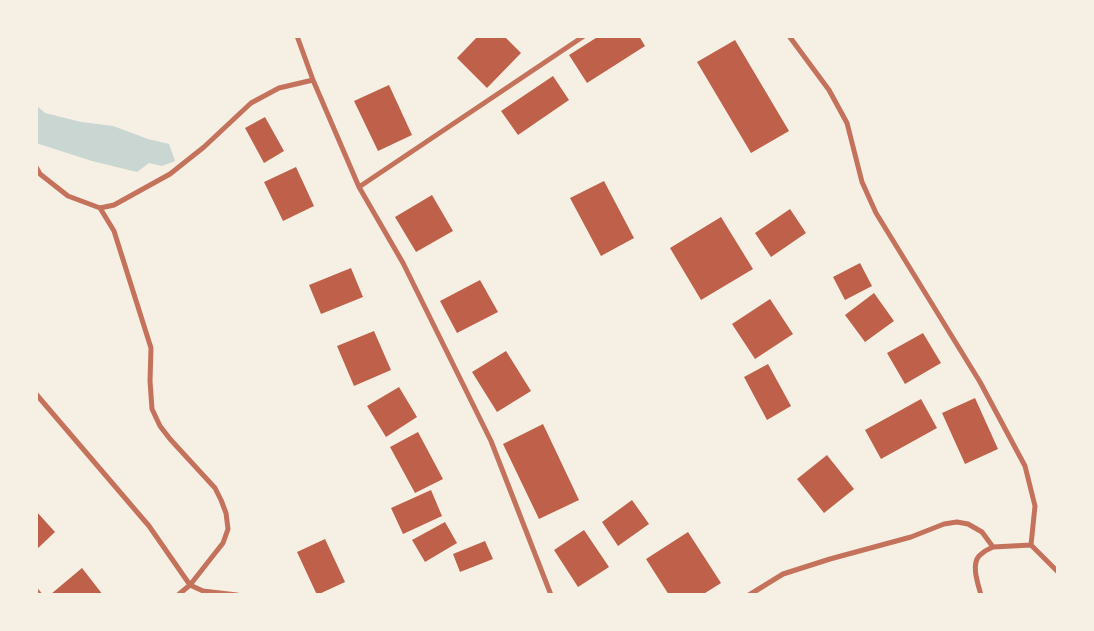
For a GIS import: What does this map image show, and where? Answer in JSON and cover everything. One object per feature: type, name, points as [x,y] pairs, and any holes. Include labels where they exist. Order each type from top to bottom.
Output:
[{"type":"street","points":[[297,36],[313,80],[359,187],[403,263],[490,441],[551,595]]},
{"type":"street","points":[[359,187],[584,36]]},
{"type":"street","points":[[789,36],[829,90],[847,123],[862,182],[876,213],[980,382],[1025,466],[1035,506],[1031,545]]},
{"type":"street","points":[[36,168],[40,174],[68,196],[100,208],[114,205],[170,174],[204,147],[251,103],[279,88],[313,80]]},
{"type":"street","points":[[100,208],[114,231],[151,348],[150,381],[152,408],[160,426],[170,439],[215,488],[226,513],[228,529],[223,543],[190,585],[178,595]]},
{"type":"street","points":[[36,394],[149,526],[190,585],[203,591],[237,595]]},
{"type":"street","points":[[749,595],[783,574],[912,537],[944,524],[957,522],[968,524],[982,532],[993,547]]},
{"type":"street","points":[[981,595],[976,575],[978,557],[993,547],[1031,545],[1058,572]]},
{"type":"street","points":[[36,590],[40,595]]},
{"type":"shaded area","points":[[36,105],[45,113],[81,122],[113,126],[148,139],[169,144],[175,161],[162,166],[149,163],[137,172],[92,161],[36,143]]},
{"type":"building","points":[[478,36],[504,36],[521,53],[487,88],[457,58]]},
{"type":"building","points":[[599,36],[639,36],[645,46],[587,83],[569,55]]},
{"type":"building","points":[[735,40],[789,131],[751,153],[697,62]]},
{"type":"building","points":[[553,76],[569,100],[518,135],[501,111]]},
{"type":"building","points":[[389,85],[412,135],[378,151],[354,101]]},
{"type":"building","points":[[265,117],[284,151],[264,163],[245,128]]},
{"type":"building","points":[[296,167],[314,206],[283,221],[264,182]]},
{"type":"building","points":[[604,181],[634,238],[601,256],[570,198]]},
{"type":"building","points":[[432,195],[453,231],[416,252],[395,217]]},
{"type":"building","points":[[790,209],[806,233],[771,257],[755,233]]},
{"type":"building","points":[[721,217],[753,269],[701,300],[670,248]]},
{"type":"building","points":[[860,263],[872,286],[845,300],[833,277]]},
{"type":"building","points":[[351,268],[363,297],[321,314],[309,285]]},
{"type":"building","points":[[480,280],[498,312],[457,333],[440,301]]},
{"type":"building","points":[[874,293],[894,321],[865,342],[845,315]]},
{"type":"building","points":[[770,299],[793,334],[755,359],[732,324]]},
{"type":"building","points":[[374,331],[391,370],[354,386],[337,346]]},
{"type":"building","points":[[923,333],[941,363],[905,384],[887,353]]},
{"type":"building","points":[[506,351],[531,391],[497,412],[472,372]]},
{"type":"building","points":[[768,364],[791,406],[767,420],[744,377]]},
{"type":"building","points":[[399,387],[417,417],[386,437],[367,406]]},
{"type":"building","points":[[975,398],[998,449],[965,464],[942,413]]},
{"type":"building","points":[[921,399],[937,428],[881,459],[865,430]]},
{"type":"building","points":[[543,424],[579,500],[539,519],[503,444]]},
{"type":"building","points":[[418,432],[443,479],[415,493],[390,447]]},
{"type":"building","points":[[827,455],[854,489],[824,513],[797,479]]},
{"type":"building","points":[[431,490],[442,516],[403,534],[391,508]]},
{"type":"building","points":[[632,500],[649,524],[618,546],[602,522]]},
{"type":"building","points":[[36,511],[55,532],[36,550]]},
{"type":"building","points":[[445,522],[457,543],[425,562],[412,540]]},
{"type":"building","points":[[584,530],[609,567],[578,587],[554,550]]},
{"type":"building","points":[[688,532],[721,583],[702,595],[669,595],[646,559]]},
{"type":"building","points":[[325,539],[345,582],[317,595],[297,552]]},
{"type":"building","points":[[485,541],[493,559],[460,572],[453,554]]},
{"type":"building","points":[[82,568],[103,595],[51,594]]}]
